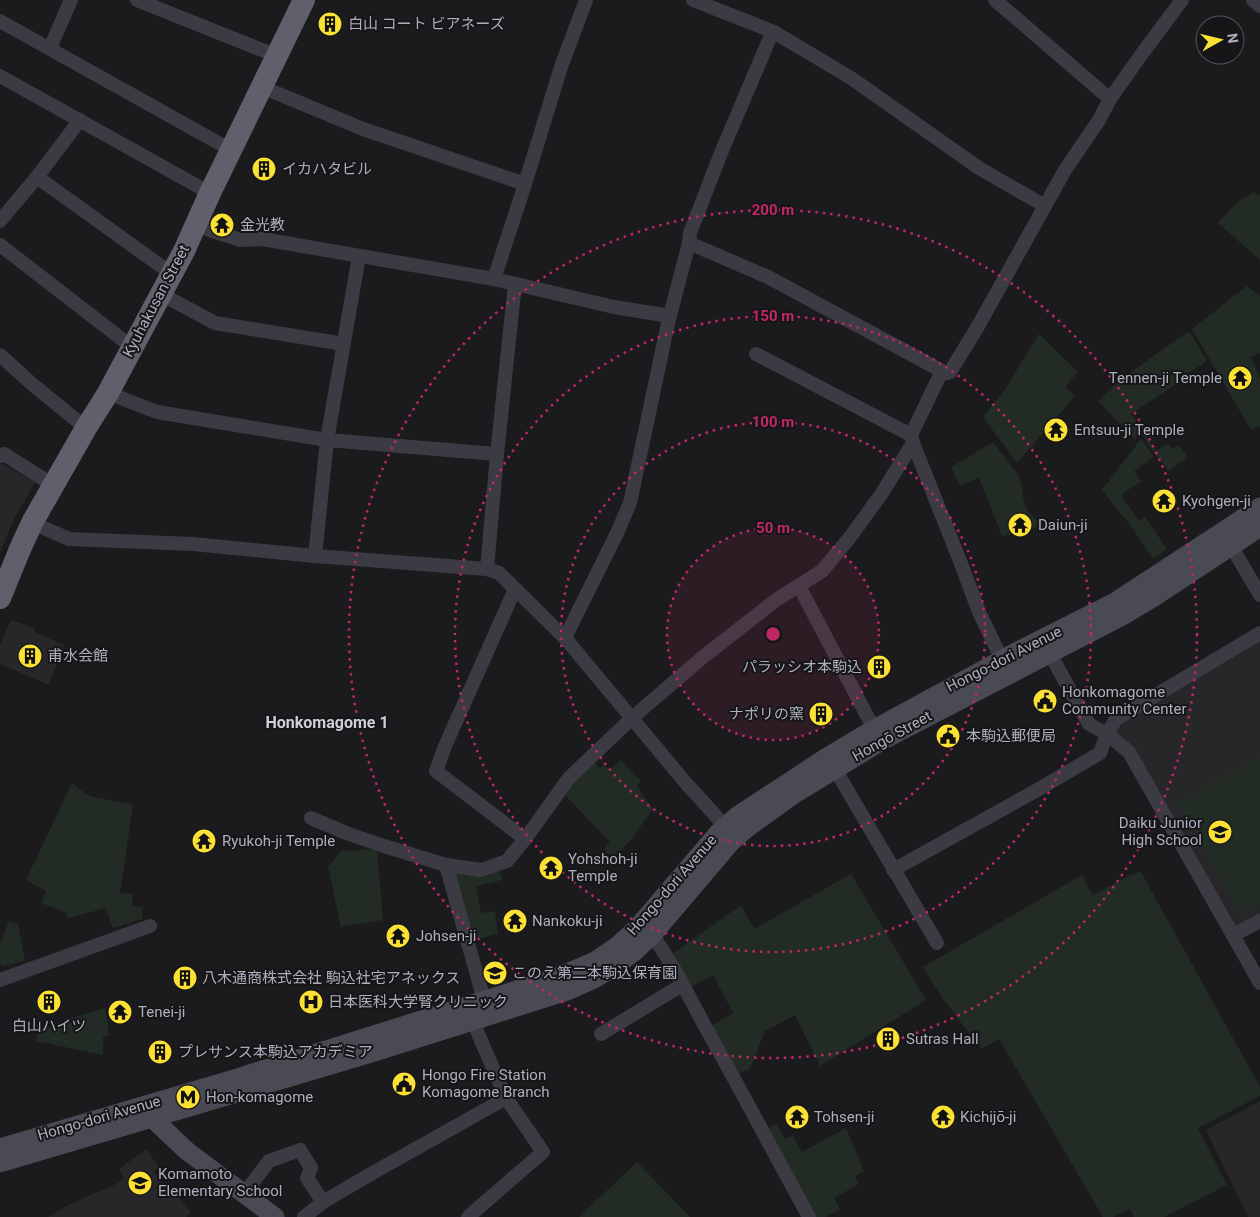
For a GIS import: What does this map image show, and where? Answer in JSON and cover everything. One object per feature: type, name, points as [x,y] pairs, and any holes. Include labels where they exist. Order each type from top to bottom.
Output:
[{"type":"highway","name":"Kyuhakusan Street","points":[[0,598],[33,521],[108,393],[172,274],[304,0]]},
{"type":"main road","name":"Hongo-dori Avenue","points":[[0,1163],[366,1054],[595,960],[617,946],[637,928],[728,829],[824,759],[874,729],[1006,667],[1226,539],[1260,507]]},
{"type":"main road","name":"Hongō Street","points":[[762,817],[835,769],[1006,667],[1050,654],[1124,615],[1147,601],[1226,539],[1260,526]]},
{"type":"main road","name":"Hongo-dori Avenue","points":[[728,829],[747,828],[762,817]]},
{"type":"main road","name":"Hongo-dori Avenue","points":[[0,1148],[293,1060],[476,1008],[567,990],[594,979],[614,967],[652,936],[728,829]]},
{"type":"main road","points":[[137,1107],[152,1118],[187,1151],[275,1217]]},
{"type":"street","points":[[50,48],[71,0]]},
{"type":"street","points":[[137,0],[277,56]]},
{"type":"street","points":[[494,279],[561,67],[586,0]]},
{"type":"street","points":[[693,0],[774,32],[850,78],[979,168],[1045,206]]},
{"type":"street","points":[[995,0],[1110,100]]},
{"type":"street","points":[[689,243],[768,278],[942,371],[950,372],[977,328],[1065,170],[1099,120],[1110,100],[1182,0]]},
{"type":"street","points":[[1253,0],[1260,6]]},
{"type":"street","points":[[0,20],[231,150]]},
{"type":"street","points":[[565,638],[613,542],[630,503],[670,316],[690,233],[721,153],[774,32]]},
{"type":"street","points":[[0,76],[210,193]]},
{"type":"street","points":[[262,87],[363,129],[525,184]]},
{"type":"street","points":[[0,221],[37,177],[80,120]]},
{"type":"street","points":[[37,177],[172,274]]},
{"type":"street","points":[[196,224],[241,240],[262,239],[494,279],[614,307],[670,316]]},
{"type":"street","points":[[0,246],[132,347]]},
{"type":"street","points":[[315,556],[327,440],[359,256]]},
{"type":"street","points":[[487,569],[515,284]]},
{"type":"street","points":[[161,294],[215,323],[344,344]]},
{"type":"street","points":[[0,354],[32,384],[86,428]]},
{"type":"street","points":[[756,354],[912,439],[979,612],[1006,667]]},
{"type":"street","points":[[311,818],[346,833],[446,865],[482,870],[507,860],[526,839],[569,778],[632,718],[716,647],[776,600],[822,571],[851,536],[882,493],[912,439],[942,371]]},
{"type":"street","points":[[108,393],[157,412],[327,440],[497,454]]},
{"type":"street","points":[[0,456],[4,454],[53,485]]},
{"type":"street","points":[[33,521],[69,539],[193,544],[315,556],[487,569],[499,573],[565,638],[685,782],[728,829]]},
{"type":"street","points":[[1226,539],[1260,595]]},
{"type":"street","points":[[799,586],[874,729]]},
{"type":"street","points":[[515,589],[445,746],[436,771],[526,839]]},
{"type":"street","points":[[893,870],[1100,753],[1107,734],[1116,719],[1260,633]]},
{"type":"street","points":[[1050,654],[1089,724],[1107,734],[1129,752],[1260,983]]},
{"type":"street","points":[[835,769],[893,870],[938,943]]},
{"type":"street","points":[[446,865],[476,1008],[479,1036],[506,1098],[543,1152],[468,1217]]},
{"type":"street","points":[[1233,935],[1260,921]]},
{"type":"street","points":[[0,980],[150,926]]},
{"type":"street","points":[[652,936],[682,985],[746,1099],[809,1217]]},
{"type":"street","points":[[601,1034],[682,985]]},
{"type":"street","points":[[304,1217],[322,1202],[506,1098]]},
{"type":"street","points":[[244,1194],[269,1161],[300,1150],[310,1168],[308,1178],[322,1202]]},
{"type":"shaded area","points":[[1253,192],[1260,195],[1260,260],[1218,223],[1235,204]]},
{"type":"shaded area","name":"Tennen-ji Temple","points":[[1247,286],[1260,296],[1260,353],[1251,357],[1260,378],[1260,426],[1251,430],[1192,329]]},
{"type":"shaded area","points":[[1189,331],[1207,361],[1131,414],[1156,451],[1168,444],[1172,449],[1178,445],[1188,457],[1169,471],[1159,457],[1156,456],[1141,433],[1135,439],[1098,401],[1121,379]]},
{"type":"shaded area","points":[[1039,334],[1078,372],[1065,387],[1075,396],[1017,463],[983,417],[1005,389]]},
{"type":"shaded area","points":[[1141,439],[1154,457],[1134,471],[1141,481],[1121,495],[1139,521],[1145,517],[1167,549],[1153,559],[1131,526],[1102,490]]},
{"type":"shaded area","points":[[993,442],[1019,476],[1027,510],[1041,525],[1024,532],[1002,536],[979,478],[960,486],[951,467]]},
{"type":"shaded area","points":[[0,464],[35,482],[13,521],[0,553]]},
{"type":"shaded area","points":[[11,620],[35,628],[34,632],[64,645],[49,685],[0,664],[0,646]]},
{"type":"shaded area","name":"Daiku Junior High School","points":[[1260,639],[1260,916],[1235,928],[1114,733],[1122,721]]},
{"type":"shaded area","points":[[1260,756],[1260,904],[1240,915],[1177,802]]},
{"type":"shaded area","points":[[621,760],[641,781],[637,786],[653,809],[630,841],[613,858],[604,849],[610,842],[564,794],[592,761],[600,768],[604,765],[610,770]]},
{"type":"shaded area","points":[[72,783],[89,796],[133,805],[120,893],[133,894],[132,906],[143,907],[142,919],[113,928],[106,908],[68,918],[65,912],[41,903],[46,891],[26,880]]},
{"type":"shaded area","points":[[377,849],[383,920],[341,927],[328,867],[341,851]]},
{"type":"shaded area","points":[[449,869],[499,870],[502,880],[476,886],[481,913],[495,911],[498,934],[469,941]]},
{"type":"shaded area","points":[[1141,872],[1260,1087],[1260,1096],[1198,1128],[1227,1185],[1164,1217],[1134,1217],[1129,1209],[1113,1217],[1103,1217],[999,1039],[981,1049],[941,996],[923,967],[1082,875],[1093,895],[1130,875]]},
{"type":"shaded area","points":[[851,874],[926,1000],[820,1066],[795,1015],[765,1031],[750,1069],[738,1074],[711,1026],[733,1013],[713,975],[689,988],[671,955],[741,905],[754,929]]},
{"type":"shaded area","points":[[9,921],[18,924],[25,961],[3,966],[0,963],[0,944]]},
{"type":"shaded area","points":[[105,1008],[109,1036],[103,1037],[103,1055],[36,1041],[38,1030],[69,1022],[69,1019]]},
{"type":"shaded area","points":[[1260,1101],[1260,1217],[1248,1217],[1206,1130]]},
{"type":"shaded area","points":[[777,1124],[785,1139],[793,1136],[802,1152],[846,1128],[864,1171],[855,1176],[859,1184],[834,1198],[840,1209],[826,1217],[811,1217],[764,1130]]},
{"type":"shaded area","name":"Komamoto Elementary School","points":[[146,1149],[159,1167],[154,1172],[162,1184],[166,1182],[191,1213],[186,1217],[48,1217],[68,1205],[116,1184],[124,1178],[119,1169]]},
{"type":"shaded area","points":[[637,1162],[690,1217],[579,1217]]},
{"type":"place","name":"白山 コート ビアネーズ","points":[[330,24]]},
{"type":"place","name":"イカハタビル","points":[[264,169]]},
{"type":"place","name":"金光教","points":[[222,225]]},
{"type":"place","name":"Tennen-ji Temple","points":[[1240,378]]},
{"type":"place","name":"Entsuu-ji Temple","points":[[1056,430]]},
{"type":"place","name":"Kyohgen-ji","points":[[1164,501]]},
{"type":"place","name":"Daiun-ji","points":[[1020,525]]},
{"type":"place","name":"甫水会館","points":[[30,656]]},
{"type":"place","name":"パラッシオ本駒込","points":[[879,667]]},
{"type":"place","name":"Honkomagome Community Center","points":[[1045,701]]},
{"type":"place","name":"ナポリの窯","points":[[821,714]]},
{"type":"place","name":"本駒込郵便局","points":[[948,736]]},
{"type":"place","name":"Daiku Junior High School","points":[[1220,832]]},
{"type":"place","name":"Ryukoh-ji Temple","points":[[204,841]]},
{"type":"place","name":"Yohshoh-ji Temple","points":[[551,868]]},
{"type":"place","name":"Nankoku-ji","points":[[515,921]]},
{"type":"place","name":"Johsen-ji","points":[[398,936]]},
{"type":"place","name":"このえ第二本駒込保育園","points":[[495,973]]},
{"type":"place","name":"八木通商株式会社 駒込社宅アネックス","points":[[185,978]]},
{"type":"place","name":"白山ハイツ","points":[[49,1002]]},
{"type":"place","name":"日本医科大学腎クリニック","points":[[311,1002]]},
{"type":"place","name":"Tenei-ji","points":[[120,1012]]},
{"type":"place","name":"Sutras Hall","points":[[888,1039]]},
{"type":"place","name":"プレサンス本駒込アカデミア","points":[[160,1052]]},
{"type":"place","name":"Hongo Fire Station Komagome Branch","points":[[404,1084]]},
{"type":"place","name":"Hon-komagome","points":[[188,1097]]},
{"type":"place","name":"Tohsen-ji","points":[[797,1117]]},
{"type":"place","name":"Kichijō-ji","points":[[943,1117]]},
{"type":"place","name":"Komamoto Elementary School","points":[[140,1183]]},
{"type":"district","name":"Honkomagome 1","points":[[327,722]]}]
